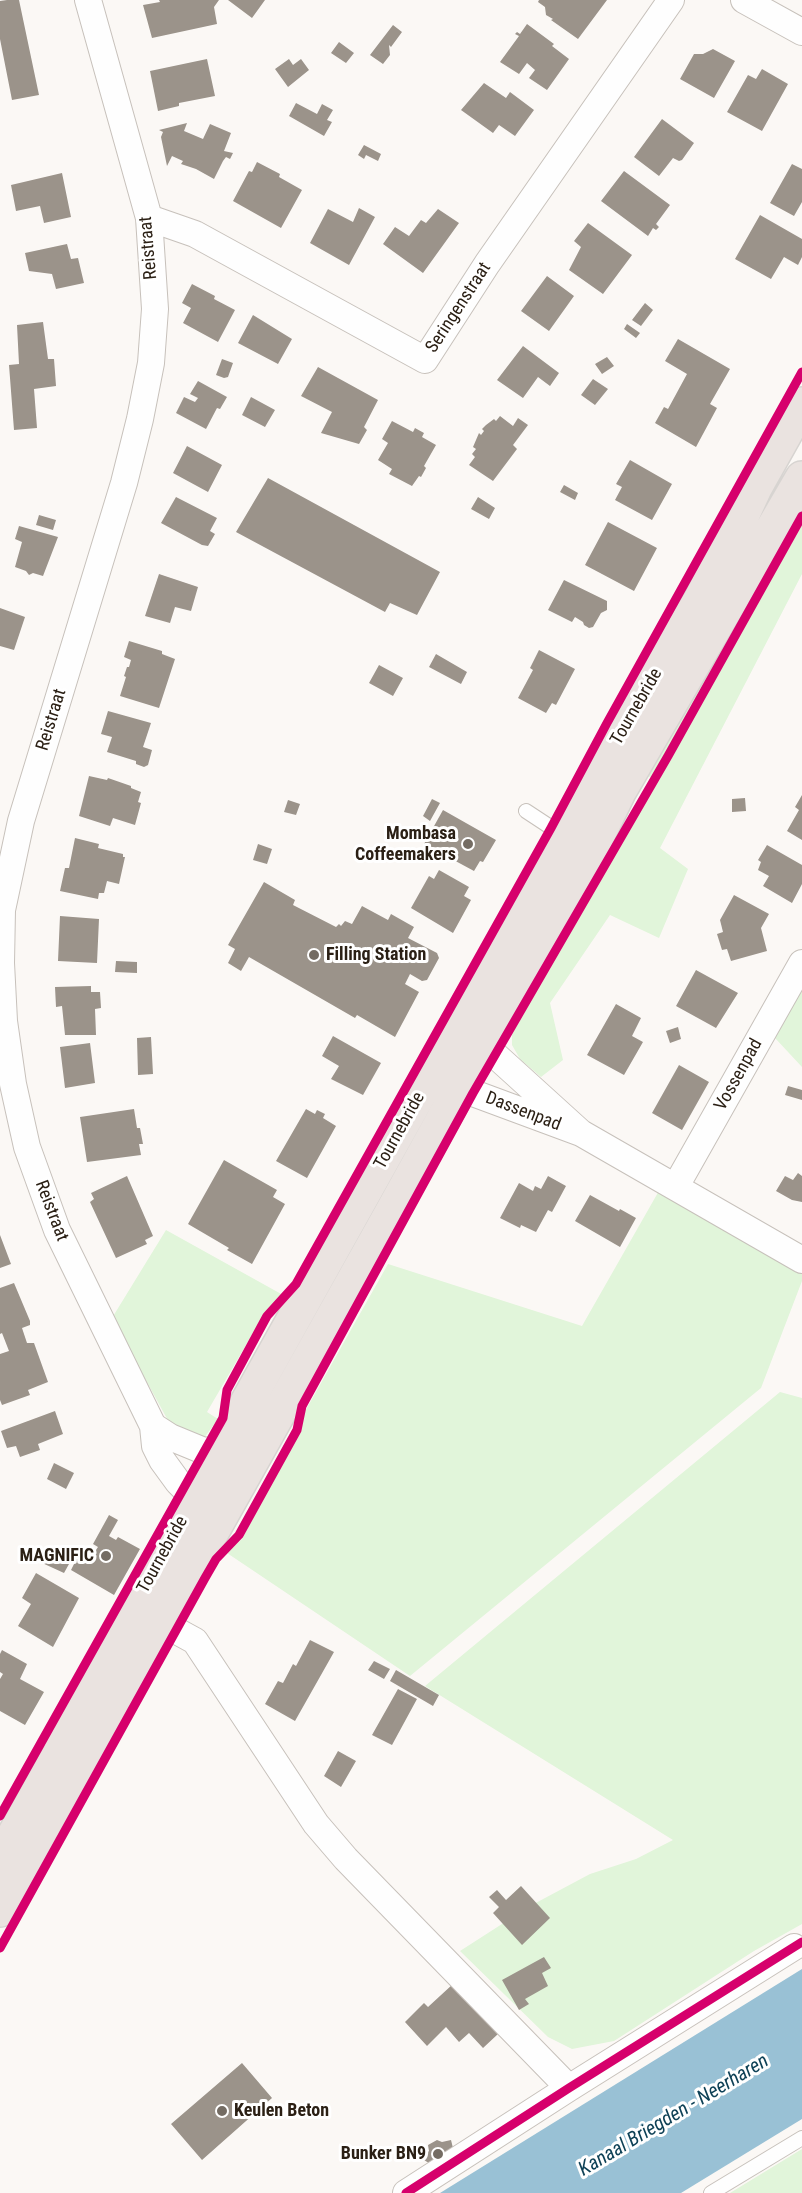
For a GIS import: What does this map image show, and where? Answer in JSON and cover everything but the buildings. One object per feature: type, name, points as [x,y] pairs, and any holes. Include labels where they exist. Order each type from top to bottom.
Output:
[{"type":"main road","name":"Tournebride","points":[[0,1910],[484,1044],[578,843],[632,713],[700,600],[755,488],[802,404]]},
{"type":"main road","name":"Tournebride","points":[[0,1860],[59,1754],[70,1723],[448,1045],[578,843],[620,792],[802,478]]},
{"type":"street","name":"Reistraat","points":[[88,0],[149,218],[155,309],[151,363],[124,483],[21,821],[1,910],[4,1021],[27,1148],[57,1230],[153,1426],[155,1446],[162,1460],[178,1482],[194,1498]]},
{"type":"street","name":"Seringenstraat","points":[[149,218],[195,234],[425,360],[487,264],[671,0]]},
{"type":"street","points":[[744,0],[802,32]]},
{"type":"street","name":"Vossenpad","points":[[676,1186],[802,963]]},
{"type":"street","points":[[462,1083],[448,1045],[484,1044]]},
{"type":"street","name":"Dassenpad","points":[[484,1044],[581,1133]]},
{"type":"street","name":"Dassenpad","points":[[462,1083],[473,1093],[581,1133],[802,1260]]},
{"type":"street","points":[[153,1426],[170,1437],[204,1451],[221,1449]]},
{"type":"street","points":[[59,1754],[97,1701],[145,1626],[162,1623],[195,1641],[316,1824],[346,1859],[569,2088]]},
{"type":"street","points":[[406,2193],[798,1945]]},
{"type":"lane","points":[[526,811],[578,843]]},
{"type":"lane","points":[[711,2193],[802,2138]]},
{"type":"green space","points":[[802,509],[651,778],[646,774]]},
{"type":"green space","points":[[802,525],[802,574],[660,848],[688,869],[659,938],[610,915],[550,1003],[563,1060],[541,1077],[520,1059],[512,1045],[512,1034]]},
{"type":"green space","points":[[802,990],[802,1067],[775,1038]]},
{"type":"green space","points":[[660,1189],[802,1268],[802,1281],[761,1388],[410,1676],[227,1553],[242,1539],[299,1431],[303,1415],[388,1264],[582,1326]]},
{"type":"green space","points":[[166,1230],[283,1295],[264,1314],[207,1412],[218,1419],[204,1438],[171,1426],[112,1318]]},
{"type":"green space","points":[[780,1392],[802,1398],[802,1924],[754,1951],[614,2041],[572,2049],[548,2037],[460,1951],[530,1906],[590,1874],[636,1859],[673,1840],[425,1686]]},
{"type":"green space","points":[[802,2149],[802,2193],[730,2193]]},
{"type":"water","name":"Kanaal Briegden - Neerharen","points":[[802,1969],[802,2119],[681,2193],[440,2193]]},
{"type":"cycle path","points":[[0,1816],[223,1418],[227,1390],[267,1316],[296,1284],[802,372]]},
{"type":"cycle path","points":[[0,1948],[205,1578],[216,1559],[239,1535],[297,1430],[302,1406],[473,1093],[668,756],[802,516]]},
{"type":"cycle path","points":[[406,2193],[802,1942]]},
{"type":"place","name":"Mombasa Coffeemakers","points":[[468,844]]},
{"type":"place","name":"Filling Station","points":[[314,955]]},
{"type":"place","name":"MAGNIFIC","points":[[106,1556]]},
{"type":"place","name":"Keulen Beton","points":[[222,2111]]},
{"type":"place","name":"Bunker BN9","points":[[438,2154]]}]
